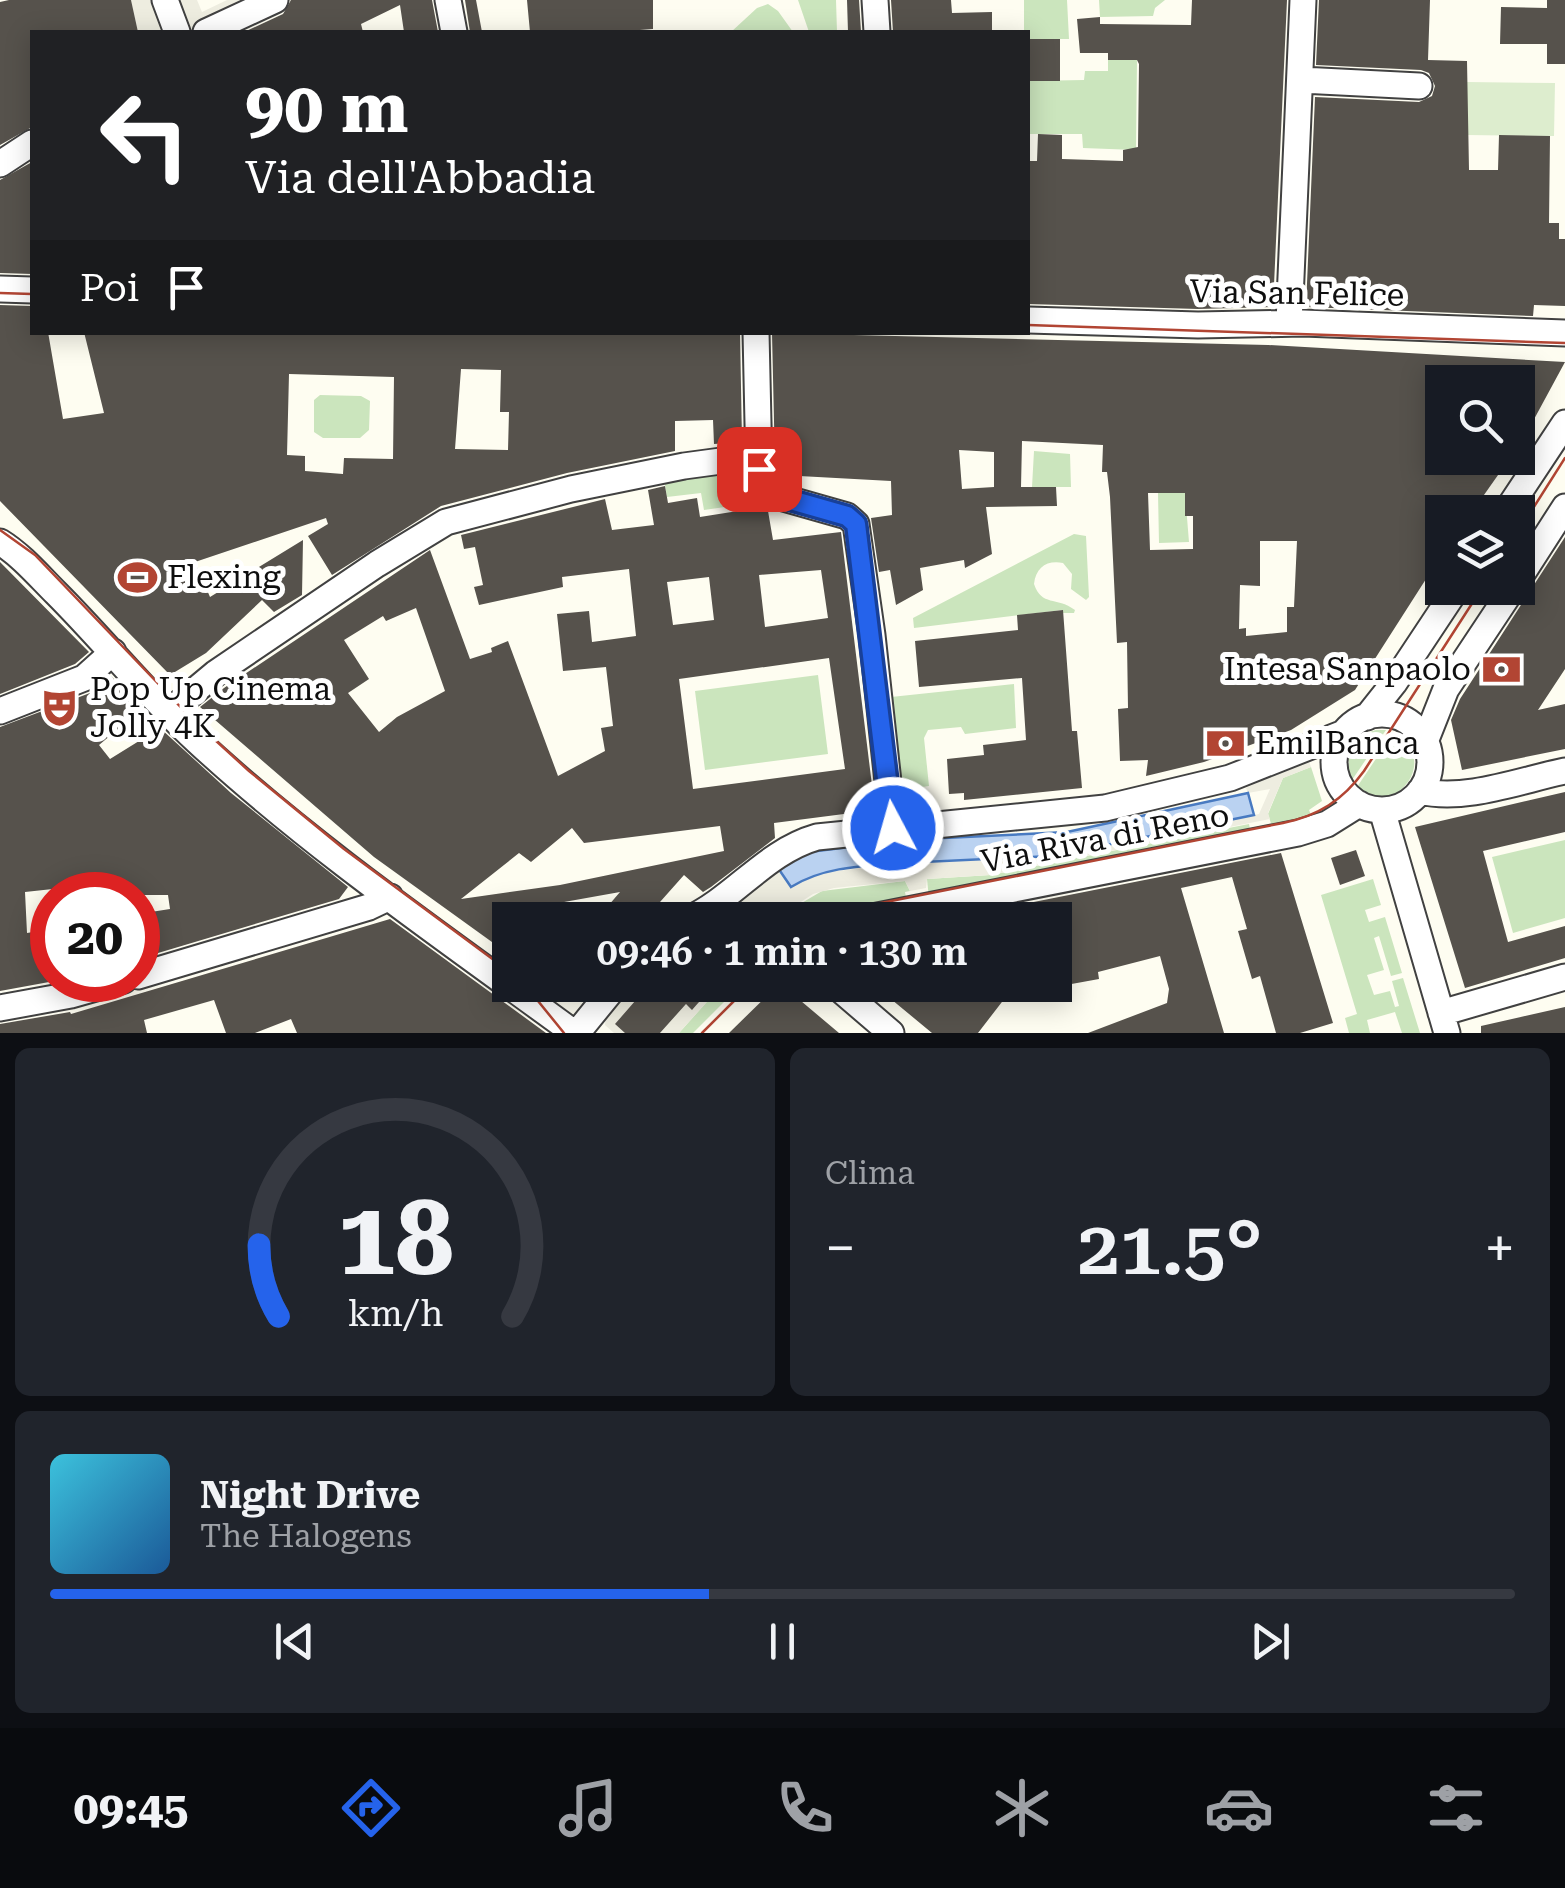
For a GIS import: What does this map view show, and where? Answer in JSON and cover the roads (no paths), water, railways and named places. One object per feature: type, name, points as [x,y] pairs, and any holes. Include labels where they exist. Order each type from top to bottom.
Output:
[{"type":"street","points":[[165,0],[175,29]]},
{"type":"street","points":[[210,30],[275,0]]},
{"type":"street","points":[[448,0],[454,30]]},
{"type":"street","points":[[875,0],[878,30]]},
{"type":"street","points":[[1289,324],[1303,0]]},
{"type":"street","points":[[1301,80],[1419,86]]},
{"type":"street","points":[[0,164],[30,144]]},
{"type":"street","points":[[0,289],[30,290]]},
{"type":"street","name":"Via San Felice","points":[[1030,320],[1565,332]]},
{"type":"street","points":[[756,335],[760,474],[773,495],[847,516],[856,524],[893,828]]},
{"type":"street","points":[[1517,495],[1565,422]]},
{"type":"street","points":[[168,714],[216,674],[377,564],[446,522],[608,482],[758,456]]},
{"type":"street","points":[[1535,554],[1565,507]]},
{"type":"street","points":[[0,542],[22,559],[113,652],[168,714],[259,796],[390,897],[576,1033],[602,1002]]},
{"type":"street","points":[[1446,605],[1394,684],[1368,717],[1344,733],[1336,750],[1336,776],[1345,794],[1370,807],[1400,807],[1420,791],[1429,768],[1425,742],[1446,689],[1502,605]]},
{"type":"street","points":[[0,711],[84,678],[113,652]]},
{"type":"street","points":[[1368,717],[1383,714],[1404,720],[1425,742]]},
{"type":"street","name":"Via Riva di Reno","points":[[720,902],[772,858],[793,845],[826,835],[1105,808],[1230,778],[1344,733]]},
{"type":"street","points":[[1420,791],[1454,793],[1565,771]]},
{"type":"street","points":[[1370,807],[1444,1023],[1565,978]]},
{"type":"street","name":"Via Riva di Reno","points":[[948,902],[1298,833],[1370,807]]},
{"type":"street","points":[[160,969],[390,897]]},
{"type":"street","points":[[0,1008],[33,1002]]},
{"type":"street","points":[[854,1002],[891,1033]]},
{"type":"water","points":[[1248,793],[1254,815],[1052,856],[924,862],[923,839],[1067,832]]},
{"type":"water","points":[[907,840],[908,863],[833,871],[791,887],[778,868],[809,852]]},
{"type":"tram line","points":[[0,293],[30,294]]},
{"type":"tram line","points":[[1030,325],[1565,343]]},
{"type":"tram line","points":[[1535,505],[1565,458]]},
{"type":"tram line","points":[[0,530],[35,555],[192,719],[249,771],[344,849],[492,959]]},
{"type":"tram line","points":[[886,902],[1283,823],[1318,811],[1338,798],[1364,771],[1471,605]]},
{"type":"tram line","points":[[539,1002],[564,1033]]},
{"type":"tram line","points":[[702,1033],[733,1002]]},
{"type":"place","name":"Flexing","points":[[137,577]]},
{"type":"place","name":"Intesa Sanpaolo","points":[[1501,669]]},
{"type":"place","name":"Pop Up Cinema Jolly 4K","points":[[60,707]]},
{"type":"place","name":"EmilBanca","points":[[1225,743]]}]
